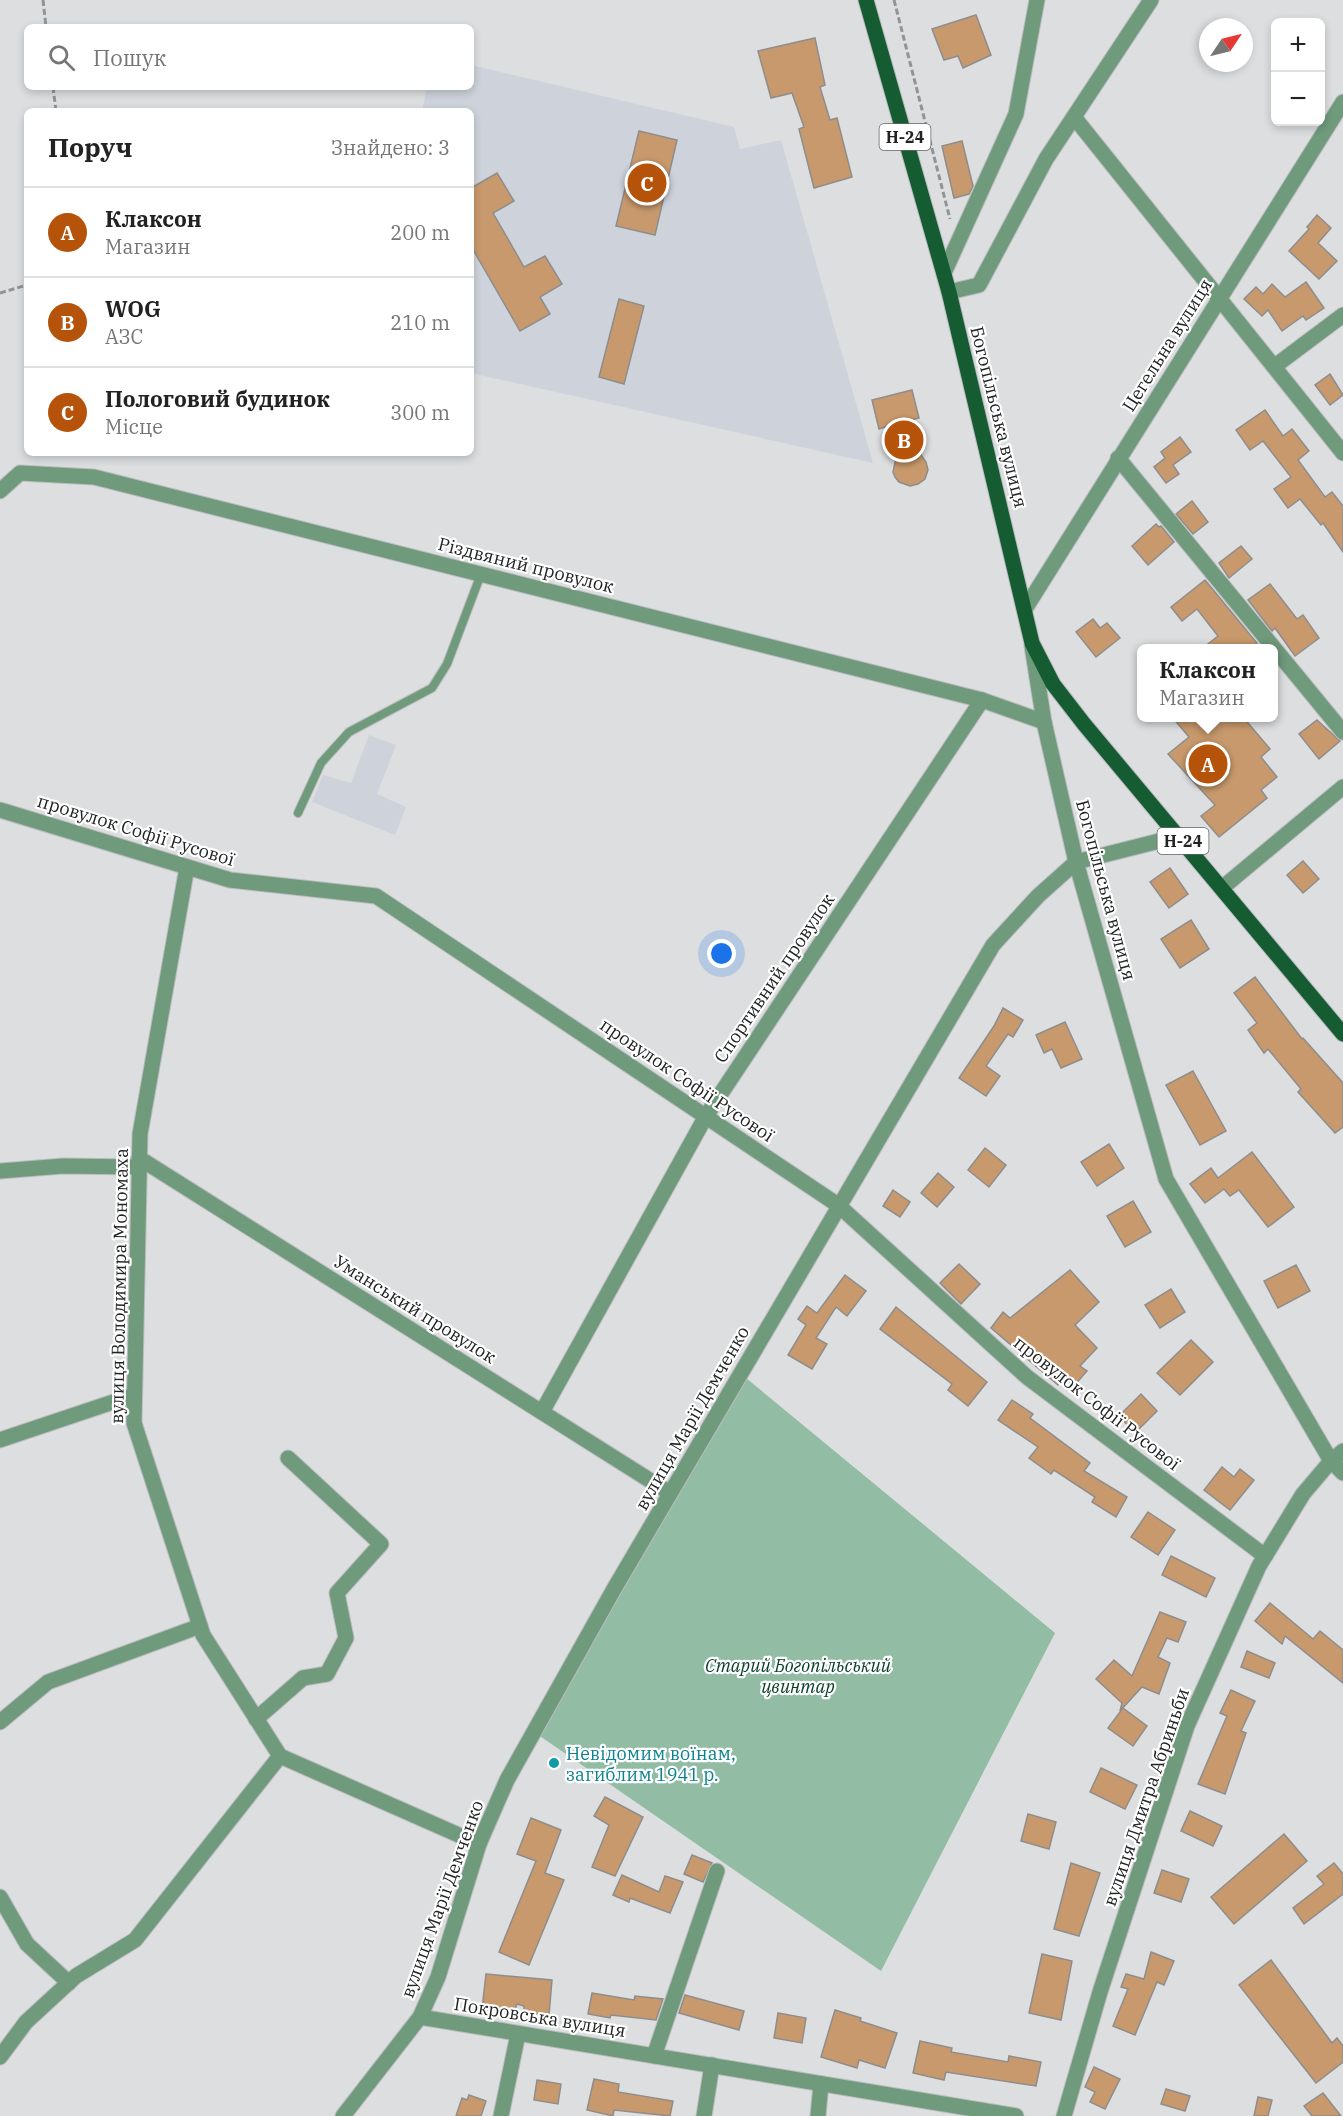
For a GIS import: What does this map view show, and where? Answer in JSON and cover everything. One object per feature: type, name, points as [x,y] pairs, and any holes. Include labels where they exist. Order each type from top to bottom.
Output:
[{"type":"main road","name":"Богопільська вулиця","points":[[866,0],[949,292],[1032,643]]},
{"type":"main road","name":"Н-24","points":[[1032,643],[1053,684],[1343,1034]]},
{"type":"street","points":[[944,273],[1016,114],[1038,0]]},
{"type":"street","points":[[949,292],[979,285],[1046,159],[1151,0]]},
{"type":"street","name":"Цегельна вулиця","points":[[1025,609],[1343,102]]},
{"type":"street","points":[[1074,117],[1220,296],[1343,453]]},
{"type":"street","points":[[1275,366],[1343,315]]},
{"type":"street","points":[[1118,458],[1271,644]]},
{"type":"street","name":"Різдвяний провулок","points":[[0,490],[20,473],[94,477],[982,700],[1044,722]]},
{"type":"street","name":"Богопільська вулиця","points":[[1032,643],[1044,722],[1076,862],[1166,1179],[1337,1456],[1343,1473]]},
{"type":"street","points":[[1278,653],[1343,732]]},
{"type":"street","name":"Спортивний провулок","points":[[542,1412],[706,1116],[982,700]]},
{"type":"street","points":[[1222,888],[1343,787]]},
{"type":"street","name":"провулок Софії Русової","points":[[0,810],[230,880],[376,896],[838,1205],[1027,1377],[1265,1556]]},
{"type":"street","name":"вулиця Марії Демченко","points":[[343,2116],[420,2017],[438,1977],[479,1844],[507,1780],[670,1493],[993,945],[1038,896],[1076,862],[1179,836]]},
{"type":"street","name":"вулиця Володимира Мономаха","points":[[187,867],[140,1134],[134,1424],[203,1635],[280,1756]]},
{"type":"street","points":[[0,1171],[139,1162]]},
{"type":"street","name":"Уманський провулок","points":[[139,1162],[670,1493]]},
{"type":"street","points":[[0,1440],[134,1395]]},
{"type":"street","name":"вулиця Дмитра Абриньби","points":[[1064,2116],[1100,1992],[1187,1726],[1265,1556],[1303,1494],[1337,1456]]},
{"type":"street","points":[[256,1719],[303,1678],[327,1674],[346,1638],[337,1593],[381,1544],[288,1458]]},
{"type":"street","points":[[0,1722],[48,1682],[200,1626]]},
{"type":"street","points":[[0,2057],[26,2022],[69,1983],[135,1940],[280,1756],[479,1844]]},
{"type":"street","points":[[654,2056],[717,1871]]},
{"type":"street","points":[[0,1897],[27,1944],[69,1983]]},
{"type":"street","name":"Покровська вулиця","points":[[420,2017],[1016,2116]]},
{"type":"street","points":[[501,2116],[518,2034]]},
{"type":"street","points":[[704,2116],[712,2065]]},
{"type":"street","points":[[818,2116],[821,2084]]},
{"type":"lane","points":[[298,813],[321,763],[349,732],[432,688],[447,664],[481,574]]},
{"type":"path","points":[[43,0],[46,24]]},
{"type":"path","points":[[894,0],[957,245]]},
{"type":"path","points":[[53,90],[56,108]]},
{"type":"path","points":[[0,293],[24,286]]},
{"type":"shaded area","points":[[474,66],[734,127],[740,149],[781,140],[873,463],[474,374],[474,108],[423,108],[426,90],[474,90]]},
{"type":"shaded area","points":[[369,735],[396,745],[377,794],[406,807],[395,835],[312,802],[323,775],[351,783]]},
{"type":"green space","name":"Старий Богопільський цвинтар","points":[[740,1373],[1055,1633],[881,1971],[534,1732]]},
{"type":"building","points":[[976,15],[991,55],[963,68],[958,56],[944,60],[932,29]]},
{"type":"building","points":[[815,38],[825,85],[820,87],[830,120],[837,118],[852,177],[814,188],[799,129],[804,127],[792,93],[771,98],[758,51]]},
{"type":"building","points":[[639,131],[677,140],[655,235],[616,226]]},
{"type":"building","points":[[962,141],[973,186],[969,194],[954,198],[942,146]]},
{"type":"building","points":[[497,173],[514,201],[493,213],[524,267],[545,256],[562,284],[540,297],[550,314],[520,331],[474,251],[474,186]]},
{"type":"building","points":[[1317,215],[1331,228],[1318,243],[1337,261],[1319,279],[1289,251],[1309,229],[1307,227]]},
{"type":"building","points":[[1306,282],[1324,308],[1306,320],[1303,316],[1282,331],[1268,310],[1262,316],[1244,299],[1256,287],[1263,294],[1272,284],[1285,297]]},
{"type":"building","points":[[619,299],[644,306],[624,384],[599,377]]},
{"type":"building","points":[[1330,374],[1343,395],[1330,405],[1315,385]]},
{"type":"building","points":[[912,390],[919,418],[911,420],[919,452],[928,470],[925,479],[910,486],[899,482],[895,477],[893,472],[896,458],[888,426],[879,429],[872,400]]},
{"type":"building","points":[[1265,410],[1283,436],[1292,429],[1309,451],[1298,460],[1325,497],[1332,492],[1343,506],[1343,552],[1323,523],[1321,525],[1300,499],[1288,508],[1274,489],[1291,477],[1263,441],[1250,450],[1236,430]]},
{"type":"building","points":[[1180,437],[1191,452],[1173,465],[1179,474],[1166,483],[1154,467],[1165,458],[1161,452]]},
{"type":"building","points":[[1192,501],[1208,522],[1193,534],[1176,514]]},
{"type":"building","points":[[1156,524],[1161,526],[1174,542],[1148,565],[1132,546]]},
{"type":"building","points":[[1241,546],[1252,559],[1229,578],[1219,563]]},
{"type":"building","points":[[1205,580],[1257,643],[1208,644],[1218,636],[1197,609],[1182,621],[1171,607]]},
{"type":"building","points":[[1270,584],[1297,619],[1303,615],[1319,638],[1295,656],[1275,628],[1272,631],[1248,600]]},
{"type":"building","points":[[1093,619],[1100,628],[1107,623],[1120,638],[1096,657],[1076,632]]},
{"type":"building","points":[[1317,720],[1340,741],[1319,759],[1299,734]]},
{"type":"building","points":[[1176,722],[1247,722],[1270,749],[1261,757],[1277,777],[1261,790],[1267,798],[1219,837],[1201,816],[1215,805],[1168,754],[1189,737]]},
{"type":"building","points":[[1303,861],[1319,879],[1303,893],[1287,875]]},
{"type":"building","points":[[1170,868],[1188,894],[1169,908],[1150,882]]},
{"type":"building","points":[[1191,920],[1209,949],[1180,968],[1161,939]]},
{"type":"building","points":[[1255,977],[1302,1039],[1343,1083],[1343,1127],[1335,1133],[1298,1092],[1301,1089],[1268,1049],[1264,1053],[1248,1030],[1257,1023],[1234,993]]},
{"type":"building","points":[[1003,1008],[1023,1020],[1013,1037],[1008,1034],[986,1066],[1000,1076],[986,1096],[959,1078],[994,1026]]},
{"type":"building","points":[[1065,1022],[1082,1059],[1061,1068],[1052,1049],[1044,1053],[1036,1035]]},
{"type":"building","points":[[1193,1071],[1226,1131],[1200,1145],[1166,1085]]},
{"type":"building","points":[[1109,1144],[1124,1168],[1097,1186],[1081,1162]]},
{"type":"building","points":[[985,1148],[1006,1165],[989,1187],[968,1170]]},
{"type":"building","points":[[1252,1152],[1294,1207],[1268,1227],[1239,1190],[1230,1196],[1224,1189],[1205,1203],[1190,1184],[1211,1168],[1218,1178]]},
{"type":"building","points":[[938,1173],[954,1187],[937,1207],[921,1193]]},
{"type":"building","points":[[893,1190],[910,1202],[900,1217],[883,1206]]},
{"type":"building","points":[[1133,1201],[1151,1232],[1125,1247],[1107,1216]]},
{"type":"building","points":[[959,1264],[980,1284],[961,1304],[940,1283]]},
{"type":"building","points":[[1296,1265],[1310,1291],[1278,1308],[1264,1281]]},
{"type":"building","points":[[1070,1270],[1099,1302],[1075,1325],[1097,1348],[1080,1366],[1087,1371],[1074,1386],[1063,1378],[1058,1385],[991,1328],[1003,1312],[1010,1318]]},
{"type":"building","points":[[845,1275],[866,1291],[847,1316],[836,1307],[816,1338],[827,1344],[812,1369],[788,1355],[806,1325],[798,1319],[807,1306],[817,1313]]},
{"type":"building","points":[[1171,1289],[1185,1312],[1160,1328],[1145,1305]]},
{"type":"building","points":[[896,1307],[987,1382],[968,1406],[948,1390],[952,1384],[880,1329]]},
{"type":"building","points":[[1191,1340],[1213,1362],[1180,1395],[1157,1373]]},
{"type":"building","points":[[1141,1394],[1157,1411],[1135,1433],[1119,1416]]},
{"type":"building","points":[[1012,1400],[1033,1414],[1030,1418],[1090,1463],[1084,1471],[1127,1497],[1116,1517],[1092,1502],[1095,1497],[1054,1470],[1051,1474],[1029,1458],[1038,1447],[998,1420]]},
{"type":"building","points":[[1222,1467],[1234,1477],[1240,1469],[1254,1480],[1230,1510],[1204,1490]]},
{"type":"building","points":[[1148,1512],[1175,1530],[1158,1555],[1131,1537]]},
{"type":"building","points":[[1171,1556],[1215,1578],[1206,1597],[1162,1575]]},
{"type":"building","points":[[1270,1603],[1313,1639],[1320,1631],[1343,1650],[1343,1683],[1285,1636],[1282,1644],[1255,1621]]},
{"type":"building","points":[[1160,1612],[1186,1622],[1178,1642],[1167,1638],[1158,1657],[1170,1663],[1159,1694],[1142,1687],[1120,1711],[1122,1703],[1096,1679],[1114,1660],[1132,1676]]},
{"type":"building","points":[[1247,1651],[1275,1663],[1269,1678],[1241,1667]]},
{"type":"building","points":[[1231,1690],[1255,1701],[1241,1731],[1246,1733],[1225,1794],[1198,1784],[1227,1716],[1220,1713]]},
{"type":"building","points":[[1123,1708],[1147,1726],[1133,1746],[1108,1728]]},
{"type":"building","points":[[1101,1768],[1137,1785],[1125,1809],[1090,1792]]},
{"type":"building","points":[[605,1797],[643,1817],[615,1876],[592,1867],[609,1825],[594,1816]]},
{"type":"building","points":[[1190,1811],[1222,1826],[1213,1846],[1181,1831]]},
{"type":"building","points":[[1028,1814],[1056,1822],[1049,1849],[1021,1841]]},
{"type":"building","points":[[531,1818],[561,1830],[545,1873],[564,1880],[529,1965],[499,1952],[536,1861],[517,1854]]},
{"type":"building","points":[[1284,1834],[1307,1861],[1234,1924],[1211,1897]]},
{"type":"building","points":[[692,1855],[712,1863],[703,1882],[684,1874]]},
{"type":"building","points":[[1071,1863],[1100,1873],[1079,1936],[1054,1929]]},
{"type":"building","points":[[1334,1863],[1343,1874],[1343,1894],[1304,1924],[1293,1908],[1324,1884],[1317,1876]]},
{"type":"building","points":[[1162,1870],[1189,1879],[1181,1902],[1154,1893]]},
{"type":"building","points":[[622,1875],[659,1892],[665,1876],[683,1882],[670,1913],[630,1898],[629,1902],[613,1895]]},
{"type":"building","points":[[1151,1952],[1174,1961],[1164,1985],[1157,1982],[1135,2035],[1113,2026],[1128,1989],[1121,1987],[1126,1974],[1144,1979]]},
{"type":"building","points":[[1042,1954],[1072,1961],[1061,2020],[1029,2013]]},
{"type":"building","points":[[1271,1960],[1332,2043],[1337,2038],[1343,2046],[1343,2062],[1316,2083],[1239,1985]]},
{"type":"building","points":[[486,1974],[552,1980],[549,2015],[524,2013],[524,2006],[517,2004],[514,2012],[482,2009]]},
{"type":"building","points":[[592,1993],[634,2000],[635,1996],[663,1999],[656,2020],[611,2015],[610,2018],[588,2014]]},
{"type":"building","points":[[685,1995],[744,2011],[739,2030],[679,2013]]},
{"type":"building","points":[[835,2010],[897,2033],[885,2068],[859,2060],[857,2068],[821,2057]]},
{"type":"building","points":[[778,2013],[806,2018],[802,2043],[774,2038]]},
{"type":"building","points":[[920,2041],[952,2048],[951,2052],[1008,2062],[1009,2056],[1041,2062],[1036,2086],[946,2072],[944,2080],[913,2073]]},
{"type":"building","points":[[1094,2067],[1120,2079],[1105,2109],[1090,2102],[1095,2092],[1085,2087]]},
{"type":"building","points":[[594,2079],[619,2084],[618,2092],[673,2101],[670,2116],[614,2110],[613,2116],[587,2110]]},
{"type":"building","points":[[537,2080],[561,2084],[558,2104],[534,2100]]},
{"type":"building","points":[[1166,2089],[1190,2096],[1185,2111],[1161,2104]]},
{"type":"building","points":[[1323,2093],[1341,2116],[1312,2116],[1304,2106]]},
{"type":"building","points":[[469,2095],[486,2101],[481,2116],[456,2116],[462,2098],[467,2100]]},
{"type":"building","points":[[1258,2097],[1272,2100],[1268,2116],[1254,2116]]},
{"type":"place","name":"Пологовий будинок","points":[[647,183]]},
{"type":"place","name":"WOG","points":[[904,440]]},
{"type":"place","name":"Клаксон","points":[[1208,764]]},
{"type":"place","name":"Невідомим воїнам, загиблим 1941 р.","points":[[554,1763]]}]
